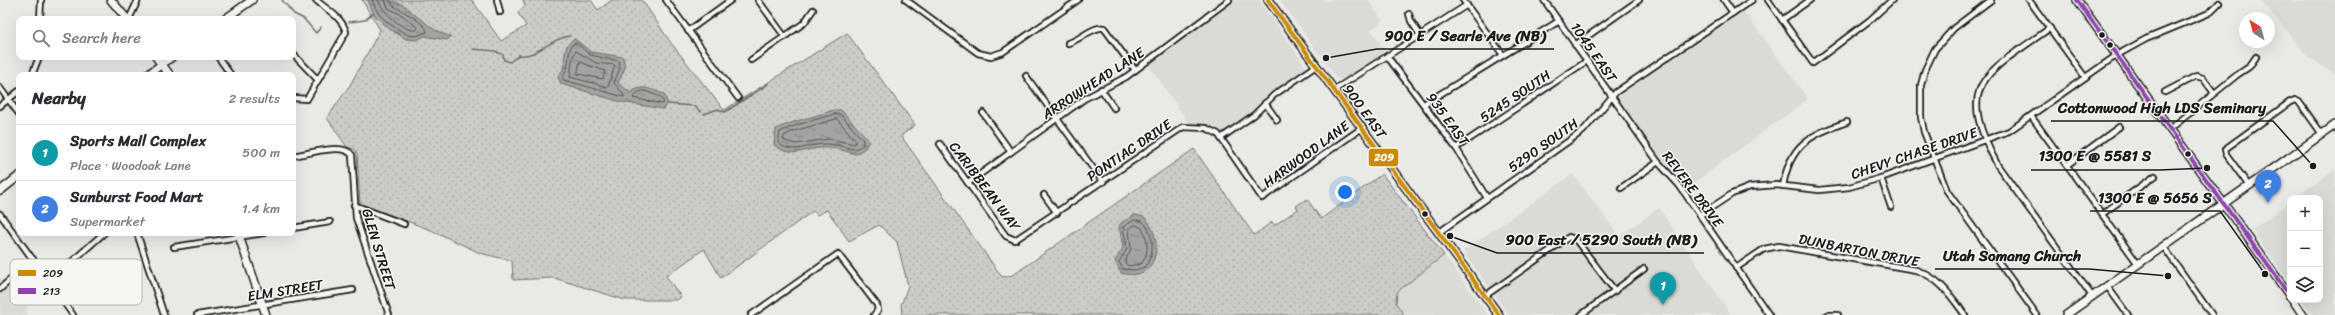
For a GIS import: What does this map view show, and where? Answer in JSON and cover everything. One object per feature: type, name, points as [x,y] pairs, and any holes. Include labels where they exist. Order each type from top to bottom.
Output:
[{"type":"main road","points":[[110,0],[125,16]]},
{"type":"main road","points":[[229,16],[252,0]]},
{"type":"main road","name":"900 EAST","points":[[1268,0],[1499,315]]},
{"type":"main road","points":[[2077,0],[2287,292]]},
{"type":"main road","points":[[159,60],[168,72]]},
{"type":"main road","points":[[151,72],[168,60]]},
{"type":"main road","points":[[2066,315],[2335,125]]},
{"type":"main road","points":[[0,191],[16,178]]},
{"type":"main road","points":[[239,236],[266,315]]},
{"type":"main road","points":[[2295,303],[2303,315]]},
{"type":"street","points":[[40,16],[41,0]]},
{"type":"street","points":[[130,16],[138,0]]},
{"type":"street","points":[[296,98],[307,99],[346,32],[345,28],[333,13],[316,0]]},
{"type":"street","points":[[497,0],[500,12]]},
{"type":"street","points":[[666,0],[738,98]]},
{"type":"street","points":[[688,31],[731,0]]},
{"type":"street","points":[[758,0],[785,37]]},
{"type":"street","points":[[906,0],[978,53],[991,56],[1006,50],[1078,0]]},
{"type":"street","name":"ARROWHEAD LANE","points":[[968,183],[1057,118],[1101,89],[1135,70],[1229,0]]},
{"type":"street","points":[[1463,0],[1503,55]]},
{"type":"street","name":"1045 EAST","points":[[1544,0],[1611,96]]},
{"type":"street","points":[[1575,45],[1639,0]]},
{"type":"street","points":[[1724,0],[1733,13]]},
{"type":"street","name":"5290 SOUTH","points":[[1438,233],[1584,131],[1611,96],[1752,0]]},
{"type":"street","points":[[1768,0],[1813,62],[1870,20],[1889,1]]},
{"type":"street","points":[[1782,20],[1810,0]]},
{"type":"street","points":[[1991,0],[1948,32],[1935,49],[1925,70],[1921,85],[1920,109],[1924,132],[1949,194],[2037,315]]},
{"type":"street","points":[[2029,0],[2085,78]]},
{"type":"street","name":"CHEVY CHASE DRIVE","points":[[1700,215],[1727,197],[1744,189],[1763,185],[1829,190],[1858,185],[2013,130],[2117,55],[2146,39],[2209,13],[2219,3]]},
{"type":"street","points":[[1334,90],[1467,5]]},
{"type":"street","points":[[751,60],[804,23],[813,10]]},
{"type":"street","points":[[1409,14],[1410,22],[1420,35]]},
{"type":"street","points":[[1424,104],[1558,20]]},
{"type":"street","points":[[1068,43],[1078,41],[1097,27],[1104,28],[1135,70]]},
{"type":"street","points":[[2050,28],[1991,71],[1982,81],[1976,104],[1987,140],[2002,172],[2092,296]]},
{"type":"street","name":"935 EAST","points":[[1387,56],[1456,148],[1487,198]]},
{"type":"street","points":[[2170,129],[2249,67],[2256,56]]},
{"type":"street","points":[[296,57],[318,80]]},
{"type":"street","points":[[33,72],[38,60]]},
{"type":"street","points":[[220,60],[229,72]]},
{"type":"street","name":"5245 SOUTH","points":[[1456,148],[1587,61]]},
{"type":"street","points":[[1221,138],[1254,115],[1265,103],[1316,66]]},
{"type":"street","points":[[1026,76],[1103,182]]},
{"type":"street","points":[[2165,92],[2192,77],[2198,76],[2204,80],[2214,93]]},
{"type":"street","points":[[0,88],[16,110]]},
{"type":"street","points":[[1101,89],[1114,108]]},
{"type":"street","points":[[0,106],[16,94]]},
{"type":"street","name":"REVERE DRIVE","points":[[1611,96],[1658,162],[1679,185],[1769,315]]},
{"type":"street","points":[[2249,186],[2226,154],[2225,149],[2294,100],[2298,102],[2322,134]]},
{"type":"street","points":[[1265,103],[1277,120]]},
{"type":"street","points":[[983,113],[1011,152]]},
{"type":"street","points":[[2031,116],[2138,264]]},
{"type":"street","points":[[1783,186],[1787,166],[1800,145],[1814,134],[1847,122]]},
{"type":"street","name":"PONTIAC DRIVE","points":[[1013,240],[1020,238],[1183,127],[1206,128],[1214,131],[1221,138]]},
{"type":"street","name":"HARWOOD LANE","points":[[1221,138],[1262,198],[1362,128]]},
{"type":"street","points":[[2067,166],[2119,128]]},
{"type":"street","name":"CARIBBEAN WAY","points":[[940,144],[1006,236],[1013,240]]},
{"type":"street","name":"GLEN STREET","points":[[296,156],[341,148],[348,151],[353,158],[354,205],[358,226],[389,315]]},
{"type":"street","points":[[1622,188],[1658,162]]},
{"type":"street","points":[[2102,214],[2155,176]]},
{"type":"street","points":[[1881,178],[1891,207]]},
{"type":"street","points":[[1044,195],[1057,213]]},
{"type":"street","points":[[354,205],[404,224]]},
{"type":"street","points":[[0,214],[16,236]]},
{"type":"street","points":[[296,228],[330,222]]},
{"type":"street","points":[[16,236],[33,259]]},
{"type":"street","points":[[75,259],[101,236]]},
{"type":"street","points":[[138,236],[164,315]]},
{"type":"street","points":[[174,247],[234,236]]},
{"type":"street","points":[[1485,296],[1562,240],[1570,237],[1576,240],[1615,291]]},
{"type":"street","name":"DUNBARTON DRIVE","points":[[1736,268],[1764,249],[1779,246],[1916,270],[1934,278],[1944,286],[1965,315]]},
{"type":"street","points":[[2163,246],[2212,315]]},
{"type":"street","points":[[752,315],[838,254],[876,304],[878,310],[874,315]]},
{"type":"street","points":[[1581,315],[1644,269]]},
{"type":"street","points":[[0,289],[10,280]]},
{"type":"street","points":[[2107,286],[2128,315]]},
{"type":"street","name":"ELM STREET","points":[[197,315],[353,290]]},
{"type":"street","points":[[66,305],[73,315]]},
{"type":"street","points":[[1827,315],[1838,315]]},
{"type":"shaded area","points":[[362,0],[472,0],[501,41],[526,26],[518,13],[525,5],[523,0],[591,0],[598,10],[612,0],[642,0],[671,43],[724,110],[847,33],[915,125],[901,136],[1002,277],[1013,275],[1194,149],[1254,235],[1272,222],[1275,225],[1298,209],[1296,206],[1307,199],[1321,219],[1382,174],[1444,255],[1397,292],[1396,303],[1404,315],[902,315],[901,305],[908,286],[897,242],[879,225],[849,241],[827,210],[817,215],[813,211],[721,278],[704,249],[666,276],[681,297],[677,300],[625,300],[554,278],[513,280],[512,261],[480,253],[431,230],[360,204],[357,153],[354,149],[347,147],[327,118],[350,85],[380,30]]},
{"type":"shaded area","points":[[1235,0],[1259,0],[1306,67],[1304,71],[1265,98],[1249,115],[1222,132],[1209,126],[1189,123],[1148,64]]},
{"type":"shaded area","points":[[1280,0],[1368,0],[1383,21],[1371,30],[1387,52],[1345,79],[1340,79],[1336,77]]},
{"type":"shaded area","points":[[2261,0],[2335,0],[2335,74],[2308,57],[2275,17],[2275,12],[2271,12]]},
{"type":"shaded area","points":[[1743,10],[1808,99],[1687,188],[1667,168],[1620,101],[1619,96]]},
{"type":"shaded area","points":[[2335,169],[2335,315],[2313,315],[2304,303],[2323,303],[2323,195],[2299,195]]},
{"type":"shaded area","points":[[1573,174],[1619,236],[1659,208],[1731,315],[1509,315],[1463,251]]},
{"type":"shaded area","points":[[2287,204],[2287,279],[2252,230]]},
{"type":"shaded area","points":[[1444,255],[1488,315],[1404,315],[1396,303],[1397,292]]},
{"type":"shaded area","points":[[0,277],[6,286],[10,283],[10,305],[28,305],[29,307],[25,310],[28,315],[0,315]]},
{"type":"water","points":[[368,0],[391,1],[403,5],[435,30],[451,37],[447,40],[424,36],[417,40],[406,39],[385,26],[375,16]]},
{"type":"water","points":[[575,39],[591,52],[623,57],[625,68],[618,83],[631,93],[639,88],[647,88],[664,94],[668,104],[663,109],[621,102],[561,84],[558,77],[563,69],[566,48]]},
{"type":"water","points":[[834,110],[841,110],[869,141],[865,148],[856,154],[828,148],[813,149],[801,152],[788,152],[781,150],[774,145],[776,129],[790,123]]},
{"type":"water","points":[[1135,215],[1144,217],[1151,226],[1155,236],[1156,247],[1155,257],[1150,266],[1143,272],[1134,275],[1121,273],[1115,261],[1123,248],[1119,226],[1122,222]]},
{"type":"waterway","points":[[282,0],[294,14],[304,19],[316,33],[321,27]]},
{"type":"waterway","points":[[349,22],[365,20],[373,13]]},
{"type":"waterway","points":[[503,55],[504,60],[510,62],[519,55],[526,55],[538,51],[563,37],[570,36]]},
{"type":"waterway","points":[[473,49],[495,51],[501,54]]},
{"type":"waterway","points":[[704,114],[718,109],[725,112],[768,84]]},
{"type":"waterway","points":[[668,104],[694,106],[701,112]]},
{"type":"transit line","name":"209","points":[[1268,0],[1499,315]]},
{"type":"transit line","name":"213","points":[[2077,0],[2287,292]]},
{"type":"place","name":"900 E / Searle Ave (NB)","points":[[1326,58]]},
{"type":"place","name":"Cottonwood High LDS Seminary","points":[[2313,166]]},
{"type":"place","name":"1300 E @ 5581 S","points":[[2207,168]]},
{"type":"place","name":"Sunburst Food Mart","points":[[2268,203]]},
{"type":"place","name":"900 East / 5290 South (NB)","points":[[1450,236]]},
{"type":"place","name":"1300 E @ 5656 S","points":[[2265,274]]},
{"type":"place","name":"Utah Somang Church","points":[[2168,276]]},
{"type":"place","name":"Sports Mall Complex","points":[[1663,305]]}]
